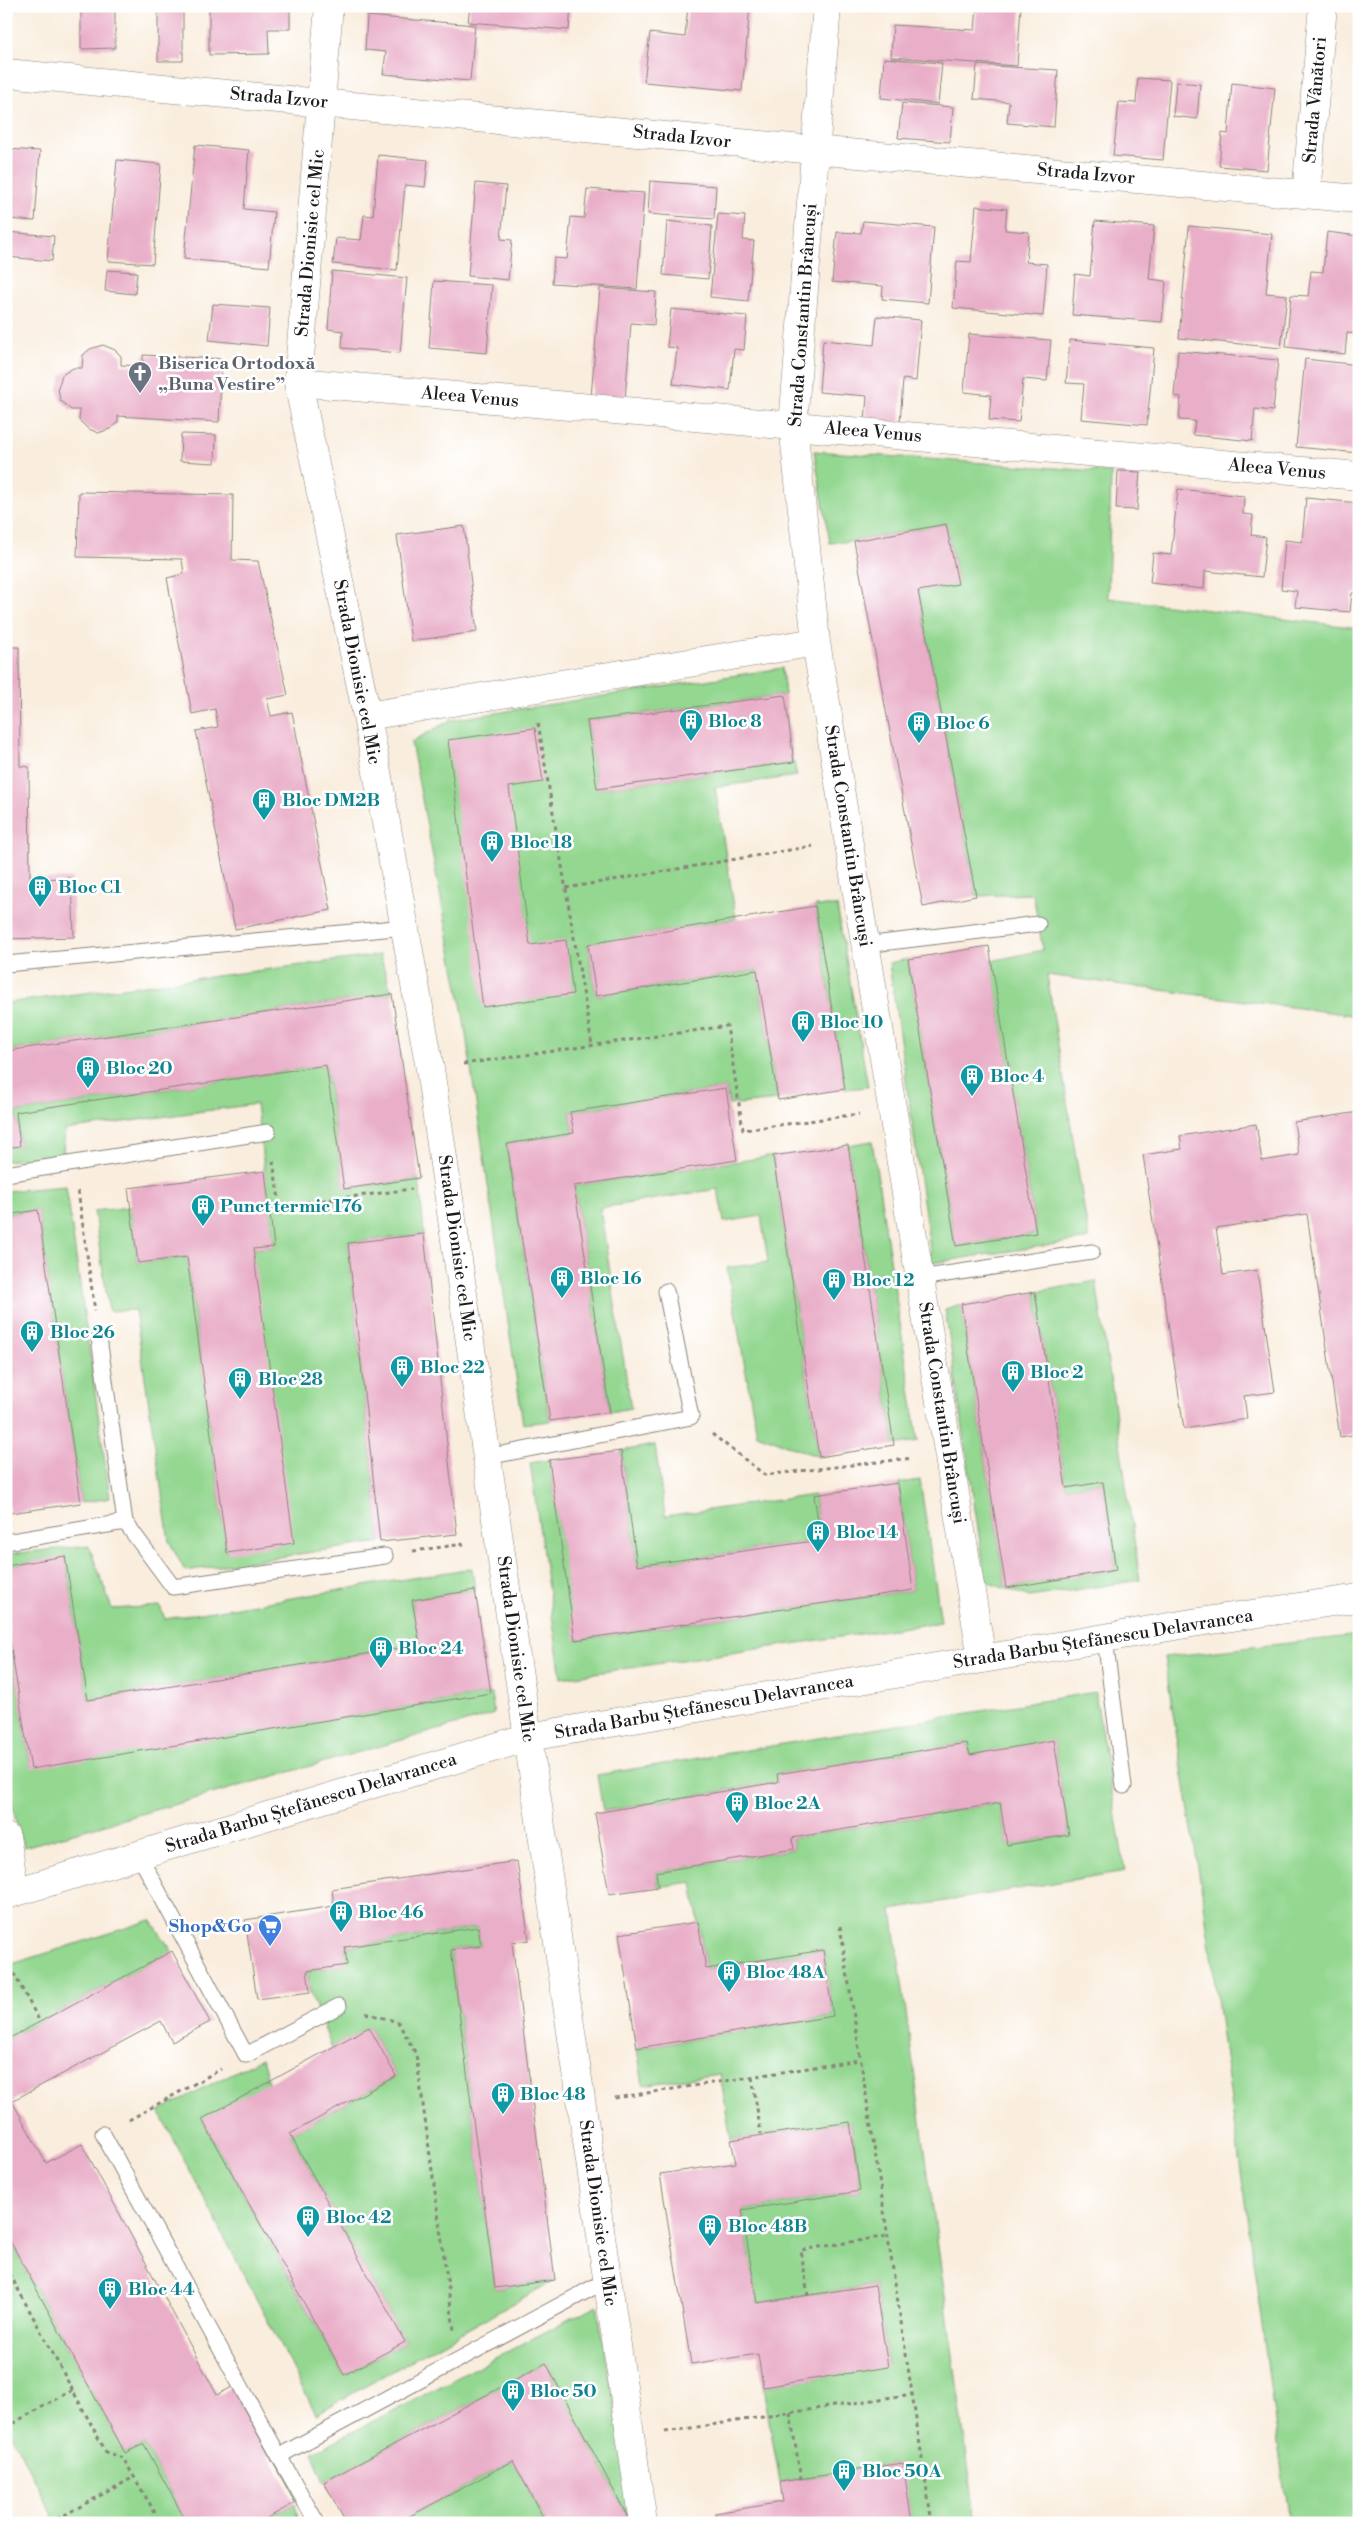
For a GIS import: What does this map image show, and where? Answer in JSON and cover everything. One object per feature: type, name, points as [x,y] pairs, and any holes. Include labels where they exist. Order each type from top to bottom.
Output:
[{"type":"street","name":"Strada Dionisie cel Mic","points":[[329,6],[298,382],[367,716],[430,1068],[643,2523]]},
{"type":"street","name":"Strada Constantin Brâncuși","points":[[827,6],[793,425],[816,642],[982,1659]]},
{"type":"street","name":"Strada Vânători","points":[[1306,194],[1323,6]]},
{"type":"street","name":"Strada Izvor","points":[[6,73],[814,150],[1359,199]]},
{"type":"street","name":"Aleea Venus","points":[[298,382],[1359,476]]},
{"type":"street","points":[[367,716],[532,687],[816,642]]},
{"type":"street","name":"Strada Barbu Ștefănescu Delavrancea","points":[[11,1894],[529,1737],[1105,1638],[1359,1598]]},
{"type":"street","points":[[6,1837],[11,1894]]},
{"type":"lane","points":[[865,945],[1038,924]]},
{"type":"lane","points":[[6,964],[406,927]]},
{"type":"lane","points":[[6,1174],[268,1132]]},
{"type":"lane","points":[[920,1278],[1092,1252]]},
{"type":"lane","points":[[488,1457],[691,1417],[666,1290]]},
{"type":"lane","points":[[99,1338],[125,1522],[173,1587],[385,1556]]},
{"type":"lane","points":[[6,1542],[125,1522]]},
{"type":"lane","points":[[1105,1638],[1124,1786]]},
{"type":"lane","points":[[139,1855],[246,2055],[339,2006]]},
{"type":"lane","points":[[104,2134],[317,2523]]},
{"type":"lane","points":[[280,2456],[608,2280]]},
{"type":"path","points":[[532,687],[592,1045]]},
{"type":"path","points":[[566,888],[848,840]]},
{"type":"path","points":[[430,1068],[727,1026],[743,1130],[892,1109]]},
{"type":"path","points":[[268,1132],[280,1206],[448,1184]]},
{"type":"path","points":[[74,1163],[99,1338]]},
{"type":"path","points":[[691,1417],[765,1475],[948,1454]]},
{"type":"path","points":[[385,1556],[500,1538]]},
{"type":"path","points":[[840,1926],[932,2523]]},
{"type":"path","points":[[6,1959],[40,2022]]},
{"type":"path","points":[[339,2006],[398,2022],[416,2054],[458,2360]]},
{"type":"path","points":[[104,2134],[246,2055]]},
{"type":"path","points":[[582,2103],[860,2060]]},
{"type":"path","points":[[752,2077],[761,2134]]},
{"type":"path","points":[[808,2296],[800,2250],[888,2236]]},
{"type":"path","points":[[6,2267],[106,2452],[122,2458],[159,2522]]},
{"type":"path","points":[[6,2427],[73,2390]]},
{"type":"path","points":[[630,2437],[912,2394]]},
{"type":"path","points":[[790,2413],[801,2479]]},
{"type":"path","points":[[50,2523],[134,2477]]},
{"type":"green space","points":[[814,451],[1111,472],[1108,598],[1359,628],[1359,1016],[1047,975],[1089,1239],[932,1263],[889,963],[908,959],[956,1246],[1036,1233],[991,961],[1043,950],[1033,894],[976,896],[918,591],[958,583],[946,524],[854,541],[830,543]]},
{"type":"green space","points":[[782,668],[785,695],[587,721],[597,789],[794,762],[797,776],[715,787],[736,919],[588,945],[596,996],[757,970],[778,1100],[729,1105],[726,1088],[570,1112],[574,1133],[507,1144],[550,1421],[523,1424],[463,1014],[411,742],[451,720]]},
{"type":"green space","points":[[815,906],[837,906],[868,1087],[845,1089]]},
{"type":"green space","points":[[380,955],[392,994],[6,1051],[6,1003]]},
{"type":"green space","points":[[326,1065],[344,1189],[419,1179],[424,1234],[348,1243],[380,1542],[185,1571],[169,1541],[135,1310],[109,1311],[94,1211],[131,1207],[138,1263],[187,1257],[227,1552],[253,1249],[274,1247],[256,1104],[65,1130],[63,1154],[6,1161],[6,1148],[20,1146],[16,1112]]},
{"type":"green space","points":[[872,1141],[918,1441],[894,1445],[848,1145]]},
{"type":"green space","points":[[773,1156],[819,1457],[757,1434],[727,1268],[768,1262],[761,1216],[724,1222],[718,1189],[600,1208],[631,1408],[610,1412],[574,1186]]},
{"type":"green space","points":[[66,1186],[110,1498],[81,1503],[38,1210],[6,1214],[6,1191]]},
{"type":"green space","points":[[1096,1281],[1140,1580],[1030,1597],[986,1582],[945,1309],[961,1304],[1006,1588],[1116,1570],[1103,1482],[1066,1488],[1035,1292]]},
{"type":"green space","points":[[655,1445],[665,1516],[814,1495],[821,1540],[637,1566],[621,1451]]},
{"type":"green space","points":[[549,1460],[576,1640],[913,1590],[898,1483],[920,1480],[941,1622],[561,1678],[530,1463]]},
{"type":"green space","points":[[89,1546],[112,1609],[160,1606],[165,1619],[472,1568],[475,1590],[412,1600],[420,1645],[88,1700],[65,1557],[6,1566],[6,1554]]},
{"type":"green space","points":[[6,1618],[31,1768],[491,1693],[494,1714],[24,1847],[16,1823],[8,1766],[5,1704]]},
{"type":"green space","points":[[1359,1635],[1359,2523],[1289,2523],[1205,1911],[1164,1657]]},
{"type":"green space","points":[[1095,1692],[1125,1871],[892,1910],[976,2523],[912,2523],[902,2463],[780,2482],[763,2387],[888,2366],[875,2285],[757,2303],[742,2210],[860,2191],[851,2122],[731,2140],[720,2074],[643,2085],[637,2048],[833,2016],[823,1950],[706,1969],[692,1882],[658,1887],[656,1872],[794,1849],[792,1838],[1000,1803],[1007,1845],[1069,1835],[1054,1741],[970,1755],[967,1743],[778,1774],[778,1782],[603,1811],[597,1775]]},
{"type":"green space","points":[[151,1920],[172,1951],[6,2040],[6,1966]]},
{"type":"green space","points":[[478,1927],[481,1946],[451,1950],[495,2288],[555,2280],[316,2414],[159,2111],[262,2058],[269,2083],[202,2120],[344,2375],[405,2342],[290,2134],[396,2076],[369,2027],[332,2048],[310,1992],[307,1971],[347,1965],[345,1947]]},
{"type":"green space","points":[[6,2233],[125,2453],[144,2444],[187,2523],[56,2523],[6,2424]]},
{"type":"green space","points":[[597,2305],[635,2523],[631,2523],[546,2363],[324,2482],[312,2453]]},
{"type":"green space","points":[[513,2461],[546,2523],[397,2523]]},
{"type":"green space","points":[[295,2503],[299,2523],[258,2523]]},
{"type":"building","points":[[81,6],[115,6],[115,48],[81,49]]},
{"type":"building","points":[[158,6],[183,6],[183,61],[158,61]]},
{"type":"building","points":[[209,6],[290,6],[290,29],[268,29],[269,54],[209,55]]},
{"type":"building","points":[[470,6],[571,6],[569,30],[468,22]]},
{"type":"building","points":[[688,6],[750,6],[742,91],[644,82],[650,33],[685,37]]},
{"type":"building","points":[[977,6],[1021,6],[1017,66],[891,57],[893,25],[975,30]]},
{"type":"building","points":[[1259,6],[1283,6],[1283,9]]},
{"type":"building","points":[[367,16],[475,25],[470,81],[383,74],[386,52],[365,50]]},
{"type":"building","points":[[884,58],[942,63],[938,104],[881,98]]},
{"type":"building","points":[[977,65],[1058,70],[1054,127],[1007,123],[1009,102],[974,99]]},
{"type":"building","points":[[1138,78],[1170,80],[1163,160],[1113,156],[1119,102],[1136,103]]},
{"type":"building","points":[[1176,82],[1200,84],[1197,119],[1173,116]]},
{"type":"building","points":[[1232,83],[1275,88],[1267,170],[1219,166],[1222,133],[1228,134]]},
{"type":"building","points":[[902,103],[953,107],[950,142],[898,138]]},
{"type":"building","points":[[195,145],[249,150],[244,209],[274,212],[269,267],[184,259]]},
{"type":"building","points":[[6,149],[40,151],[35,221],[6,219]]},
{"type":"building","points":[[378,155],[428,160],[425,187],[405,185],[397,270],[333,264],[336,238],[361,240],[364,215],[373,216]]},
{"type":"building","points":[[117,160],[161,164],[153,264],[108,261]]},
{"type":"building","points":[[650,181],[716,186],[714,219],[648,214]]},
{"type":"building","points":[[476,183],[506,186],[501,239],[512,240],[508,280],[468,276]]},
{"type":"building","points":[[587,189],[644,193],[637,289],[552,283],[554,258],[567,259],[571,217],[584,218]]},
{"type":"building","points":[[976,206],[1007,209],[1005,230],[1029,232],[1026,262],[1047,264],[1043,316],[953,308],[957,261],[971,262]]},
{"type":"building","points":[[718,214],[745,216],[743,240],[754,241],[748,301],[710,297]]},
{"type":"building","points":[[667,221],[712,226],[708,279],[663,275]]},
{"type":"building","points":[[863,221],[934,227],[928,303],[882,299],[883,286],[832,282],[837,232],[861,233]]},
{"type":"building","points":[[1095,221],[1154,226],[1149,279],[1166,281],[1162,322],[1072,315],[1075,274],[1090,276]]},
{"type":"building","points":[[1189,226],[1272,234],[1266,293],[1287,295],[1281,348],[1179,338]]},
{"type":"building","points":[[6,232],[54,236],[52,261],[6,257]]},
{"type":"building","points":[[1327,232],[1359,236],[1359,334],[1347,333],[1345,354],[1286,347],[1291,295],[1308,296],[1311,271],[1323,272]]},
{"type":"building","points":[[107,270],[137,272],[135,294],[105,291]]},
{"type":"building","points":[[332,271],[407,278],[400,353],[342,348],[343,331],[328,329]]},
{"type":"building","points":[[434,281],[492,285],[487,353],[429,348]]},
{"type":"building","points":[[600,288],[656,292],[654,325],[631,323],[625,400],[591,397]]},
{"type":"building","points":[[213,304],[270,308],[267,346],[209,340]]},
{"type":"building","points":[[671,309],[747,316],[744,350],[734,349],[730,390],[673,384],[677,348],[667,347]]},
{"type":"building","points":[[877,316],[921,320],[916,381],[903,379],[900,424],[865,421],[867,396],[819,392],[823,340],[874,345]]},
{"type":"building","points":[[969,334],[1051,340],[1047,381],[1023,379],[1019,422],[989,420],[991,395],[964,392]]},
{"type":"building","points":[[1070,340],[1154,348],[1147,425],[1081,419],[1084,384],[1066,383]]},
{"type":"building","name":"Biserica Ortodoxă „Buna Vestire”","points":[[103,345],[115,350],[121,356],[121,365],[143,366],[143,355],[222,359],[219,422],[118,416],[118,422],[110,429],[98,433],[87,428],[79,420],[80,410],[71,410],[60,400],[58,388],[62,375],[73,368],[82,368],[83,355],[90,349]]},
{"type":"building","points":[[1178,351],[1278,360],[1273,411],[1255,409],[1252,441],[1193,435],[1195,421],[1179,420],[1181,397],[1174,396]]},
{"type":"building","points":[[1305,359],[1359,365],[1359,453],[1296,447]]},
{"type":"building","points":[[181,434],[216,435],[215,463],[180,461]]},
{"type":"building","points":[[1118,471],[1140,472],[1137,510],[1116,509]]},
{"type":"building","points":[[1178,489],[1244,496],[1243,514],[1253,515],[1251,535],[1266,537],[1262,577],[1205,571],[1204,589],[1150,583],[1153,553],[1171,555]]},
{"type":"building","points":[[79,492],[233,495],[232,560],[258,561],[288,695],[267,699],[271,716],[292,712],[331,910],[235,929],[196,731],[218,727],[215,709],[192,714],[167,578],[184,574],[182,559],[77,557]]},
{"type":"building","points":[[1306,498],[1359,503],[1356,546],[1359,546],[1359,594],[1352,593],[1350,612],[1295,607],[1297,591],[1281,589],[1285,540],[1302,542]]},
{"type":"building","name":"Bloc 6","points":[[946,524],[958,584],[918,591],[976,896],[923,907],[854,541]]},
{"type":"building","points":[[464,526],[477,632],[411,641],[397,535]]},
{"type":"building","points":[[6,647],[19,647],[20,766],[29,767],[30,879],[72,878],[74,937],[6,939]]},
{"type":"building","name":"Bloc 8","points":[[785,695],[794,762],[597,789],[587,721]]},
{"type":"building","name":"Bloc 18","points":[[535,728],[543,782],[509,787],[530,945],[566,940],[573,994],[483,1007],[448,740]]},
{"type":"building","name":"Bloc 10","points":[[815,906],[845,1089],[778,1100],[757,970],[596,996],[588,944]]},
{"type":"building","name":"Bloc 4","points":[[989,946],[1036,1233],[956,1246],[908,959]]},
{"type":"building","name":"Bloc 20","points":[[392,994],[419,1178],[344,1189],[326,1065],[16,1112],[20,1146],[6,1148],[6,1051]]},
{"type":"building","name":"Bloc 16","points":[[726,1088],[737,1160],[574,1186],[610,1412],[550,1421],[507,1144],[574,1133],[570,1112]]},
{"type":"building","points":[[1359,1112],[1359,1434],[1340,1437],[1307,1214],[1216,1228],[1223,1275],[1257,1270],[1275,1392],[1244,1396],[1247,1419],[1184,1429],[1143,1155],[1182,1149],[1180,1136],[1256,1124],[1262,1161],[1299,1155],[1294,1122]]},
{"type":"building","name":"Bloc 12","points":[[848,1145],[894,1445],[819,1457],[773,1156]]},
{"type":"building","name":"Bloc 28","points":[[265,1171],[274,1247],[253,1249],[294,1543],[227,1553],[187,1257],[138,1263],[128,1188]]},
{"type":"building","name":"Bloc 26","points":[[38,1210],[81,1503],[10,1513],[6,1491],[6,1215]]},
{"type":"building","name":"Bloc 22","points":[[424,1234],[457,1534],[380,1542],[348,1243]]},
{"type":"building","name":"Bloc 2","points":[[1035,1292],[1066,1488],[1103,1482],[1116,1570],[1006,1588],[961,1304]]},
{"type":"building","name":"Bloc 14","points":[[621,1451],[637,1566],[821,1540],[814,1495],[898,1483],[913,1590],[575,1640],[549,1460]]},
{"type":"building","name":"Bloc 24","points":[[65,1556],[88,1700],[420,1645],[412,1600],[475,1590],[491,1693],[31,1769],[6,1618],[6,1566]]},
{"type":"building","name":"Bloc 2A","points":[[1054,1740],[1069,1835],[1007,1845],[1000,1803],[792,1838],[794,1849],[656,1872],[658,1887],[609,1894],[595,1813],[778,1782],[777,1774],[967,1743],[970,1755]]},
{"type":"building","points":[[517,1861],[529,1940],[512,1942],[555,2280],[495,2288],[451,1950],[481,1946],[478,1927],[345,1947],[347,1965],[307,1971],[310,1992],[257,1999],[245,1920],[334,1906],[332,1889]]},
{"type":"building","name":"Bloc 48A","points":[[698,1922],[706,1969],[823,1950],[833,2016],[637,2048],[619,1934]]},
{"type":"building","name":"Bloc 44","points":[[172,1951],[210,2022],[172,2042],[161,2021],[12,2101],[46,2163],[82,2144],[217,2395],[232,2387],[295,2503],[258,2523],[187,2523],[144,2444],[125,2453],[6,2233],[6,2040]]},
{"type":"building","name":"Bloc 42","points":[[369,2027],[396,2076],[290,2134],[405,2342],[344,2375],[202,2119]]},
{"type":"building","name":"Bloc 48B","points":[[850,2122],[860,2191],[742,2210],[757,2303],[875,2285],[888,2367],[763,2387],[758,2354],[691,2364],[660,2174],[736,2163],[731,2140]]},
{"type":"building","name":"Bloc 50","points":[[546,2363],[631,2523],[546,2523],[513,2461],[397,2523],[346,2523],[324,2482]]},
{"type":"building","name":"Bloc 50A","points":[[903,2463],[912,2523],[716,2523],[715,2513],[783,2502],[780,2482]]},
{"type":"place","name":"Biserica Ortodoxă „Buna Vestire”","points":[[140,394]]},
{"type":"place","name":"Bloc 8","points":[[691,742]]},
{"type":"place","name":"Bloc 6","points":[[919,744]]},
{"type":"place","name":"Bloc DM2B","points":[[264,821]]},
{"type":"place","name":"Bloc 18","points":[[492,863]]},
{"type":"place","name":"Bloc C1","points":[[40,908]]},
{"type":"place","name":"Bloc 10","points":[[803,1043]]},
{"type":"place","name":"Bloc 20","points":[[88,1089]]},
{"type":"place","name":"Bloc 4","points":[[972,1097]]},
{"type":"place","name":"Punct termic 176","points":[[203,1227]]},
{"type":"place","name":"Bloc 16","points":[[562,1299]]},
{"type":"place","name":"Bloc 12","points":[[834,1301]]},
{"type":"place","name":"Bloc 26","points":[[32,1353]]},
{"type":"place","name":"Bloc 22","points":[[402,1388]]},
{"type":"place","name":"Bloc 2","points":[[1013,1393]]},
{"type":"place","name":"Bloc 28","points":[[240,1400]]},
{"type":"place","name":"Bloc 14","points":[[818,1553]]},
{"type":"place","name":"Bloc 24","points":[[381,1669]]},
{"type":"place","name":"Bloc 2A","points":[[737,1824]]},
{"type":"place","name":"Bloc 46","points":[[341,1933]]},
{"type":"place","name":"Shop&Go","points":[[270,1947]]},
{"type":"place","name":"Bloc 48A","points":[[729,1993]]},
{"type":"place","name":"Bloc 48","points":[[503,2115]]},
{"type":"place","name":"Bloc 42","points":[[308,2238]]},
{"type":"place","name":"Bloc 48B","points":[[710,2247]]},
{"type":"place","name":"Bloc 44","points":[[110,2310]]},
{"type":"place","name":"Bloc 50","points":[[513,2412]]},
{"type":"place","name":"Bloc 50A","points":[[844,2492]]}]
